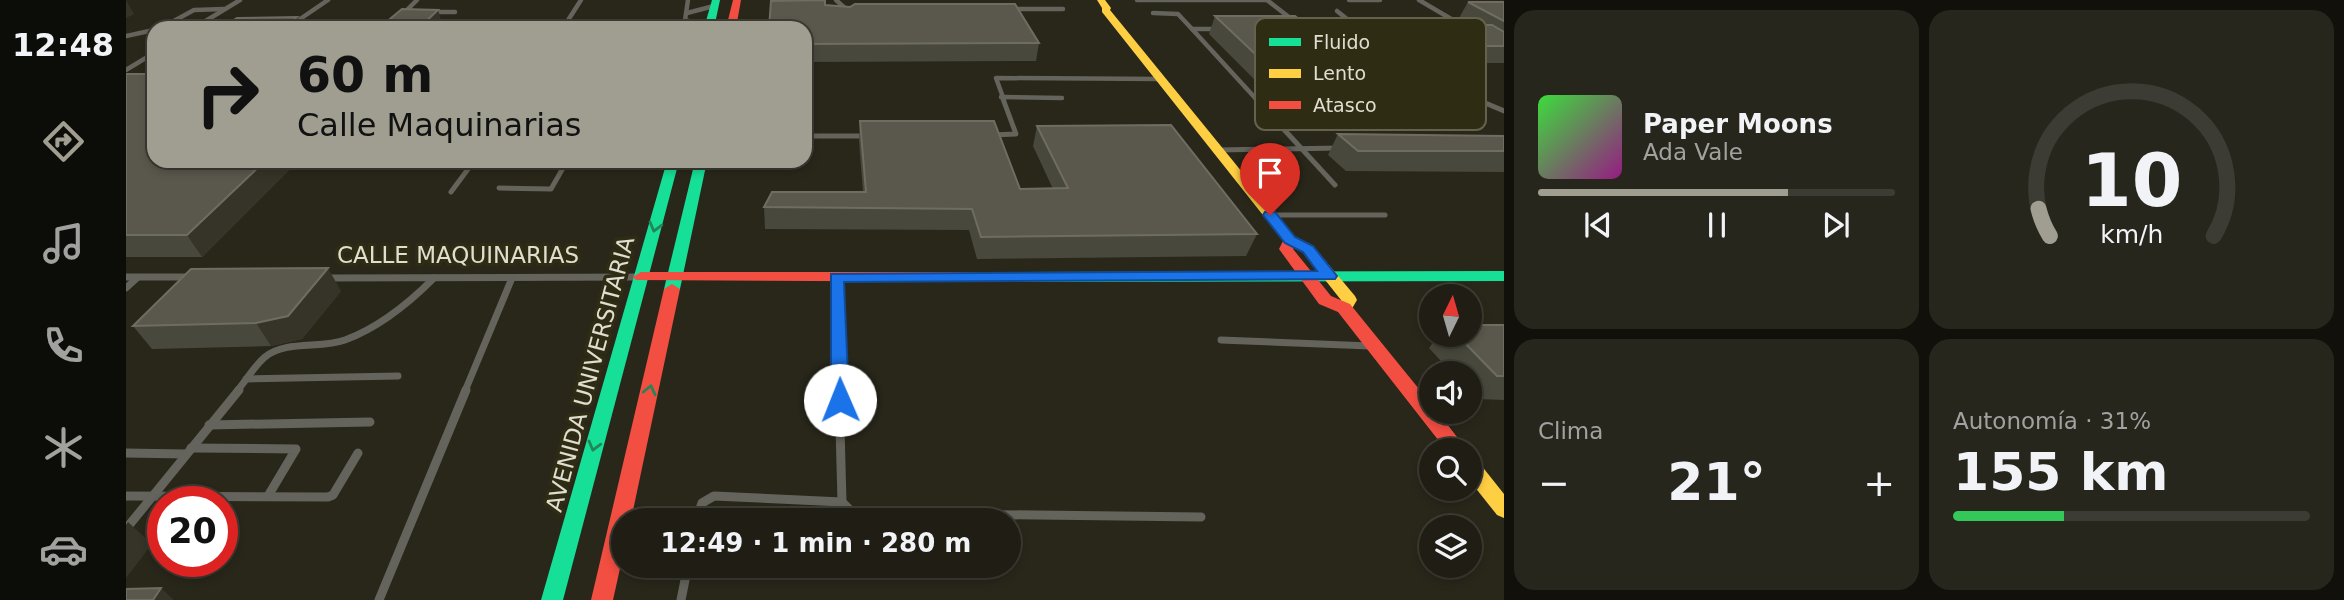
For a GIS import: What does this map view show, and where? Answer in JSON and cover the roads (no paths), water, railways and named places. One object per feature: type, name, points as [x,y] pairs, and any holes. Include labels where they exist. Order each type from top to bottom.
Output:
[{"type":"street","points":[[732,21],[737,0]]},
{"type":"street","points":[[787,0],[815,0]]},
{"type":"street","points":[[1091,0],[1103,5],[1290,240],[1308,249],[1349,299],[1344,308]]},
{"type":"street","points":[[711,21],[716,3]]},
{"type":"street","name":"AVENIDA UNIVERSITARIA","points":[[552,600],[671,168]]},
{"type":"street","points":[[601,600],[699,168]]},
{"type":"street","points":[[1290,240],[1286,249],[1325,300],[1344,308],[1447,438]]},
{"type":"street","name":"CALLE MAQUINARIAS","points":[[641,277],[1504,276]]},
{"type":"street","points":[[1482,481],[1504,509]]},
{"type":"lane","points":[[205,21],[240,0]]},
{"type":"lane","points":[[285,21],[297,20],[328,0]]},
{"type":"lane","points":[[397,20],[417,0]]},
{"type":"lane","points":[[568,21],[581,0]]},
{"type":"lane","points":[[688,0],[685,20],[688,21]]},
{"type":"lane","points":[[836,0],[838,5],[847,9],[850,19]]},
{"type":"lane","points":[[1138,0],[1267,0],[1290,18]]},
{"type":"lane","points":[[1349,0],[1380,0]]},
{"type":"lane","points":[[1419,0],[1450,18]]},
{"type":"lane","points":[[687,13],[716,3]]},
{"type":"lane","points":[[174,21],[194,10],[224,9]]},
{"type":"lane","points":[[1008,9],[1063,9]]},
{"type":"lane","points":[[1337,11],[1346,18]]},
{"type":"lane","points":[[406,12],[455,12]]},
{"type":"lane","points":[[1153,13],[1178,14],[1255,97]]},
{"type":"lane","points":[[1192,29],[1233,29]]},
{"type":"lane","points":[[126,36],[147,32]]},
{"type":"lane","points":[[126,70],[147,57]]},
{"type":"lane","points":[[985,135],[1016,134],[996,78],[1160,79]]},
{"type":"lane","points":[[1001,97],[1062,97]]},
{"type":"lane","points":[[1486,104],[1504,111]]},
{"type":"lane","points":[[1285,130],[1335,185]]},
{"type":"lane","points":[[812,136],[874,135]]},
{"type":"lane","points":[[1217,150],[1343,148]]},
{"type":"lane","points":[[451,192],[469,168]]},
{"type":"lane","points":[[499,188],[551,189],[564,168]]},
{"type":"lane","points":[[1270,215],[1385,215]]},
{"type":"lane","name":"CALLE MAQUINARIAS","points":[[313,278],[641,277]]},
{"type":"lane","points":[[126,278],[205,278]]},
{"type":"lane","points":[[126,288],[138,278]]},
{"type":"lane","points":[[160,486],[246,379],[273,352],[333,344],[351,338],[420,293],[434,278]]},
{"type":"lane","points":[[379,600],[512,278]]},
{"type":"lane","points":[[836,278],[842,502]]},
{"type":"lane","points":[[1221,340],[1374,346]]},
{"type":"lane","points":[[246,379],[398,376]]},
{"type":"lane","points":[[209,425],[370,422]]},
{"type":"lane","points":[[126,453],[296,449],[268,496]]},
{"type":"lane","points":[[238,496],[331,496],[358,453]]},
{"type":"lane","points":[[126,496],[147,496]]},
{"type":"lane","points":[[700,508],[702,503],[714,496],[842,502],[853,513],[1201,517]]},
{"type":"lane","points":[[126,529],[147,502]]},
{"type":"lane","points":[[681,600],[685,578]]}]
